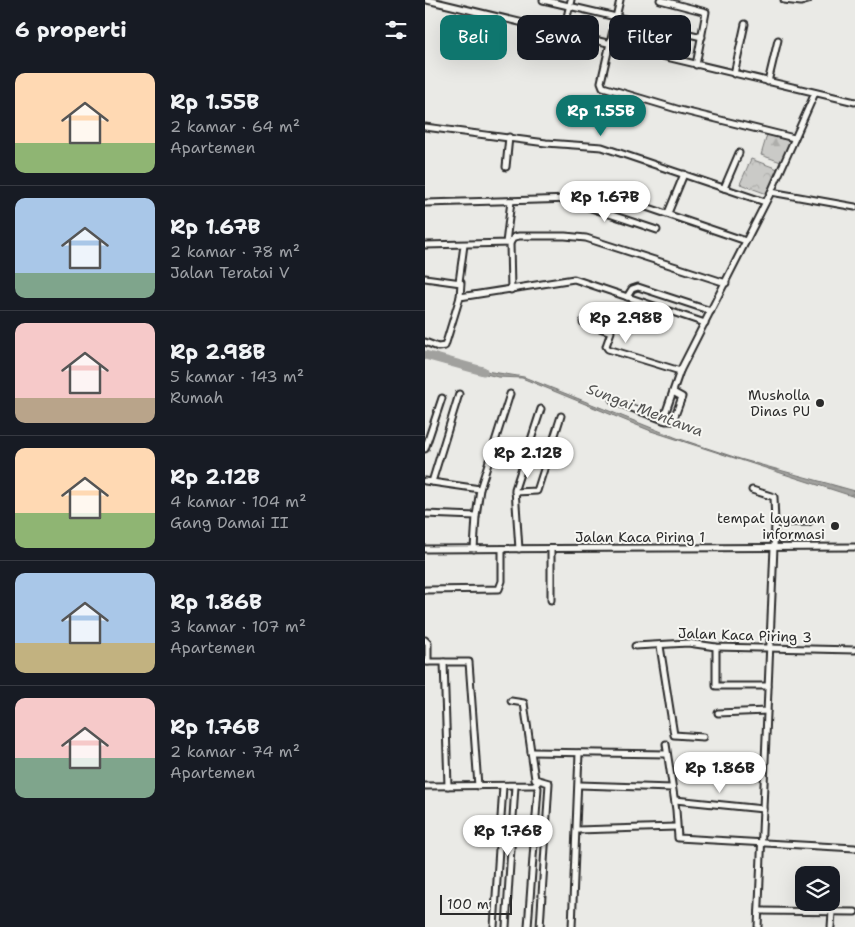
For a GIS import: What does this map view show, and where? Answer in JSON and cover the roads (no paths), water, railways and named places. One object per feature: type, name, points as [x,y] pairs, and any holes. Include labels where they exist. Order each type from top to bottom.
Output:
[{"type":"street","points":[[427,0],[517,22]]},
{"type":"street","points":[[543,0],[609,16]]},
{"type":"street","points":[[567,15],[571,0]]},
{"type":"street","points":[[617,15],[620,0]]},
{"type":"street","points":[[660,0],[706,12],[696,65]]},
{"type":"street","points":[[783,0],[801,2],[808,0]]},
{"type":"street","points":[[733,74],[745,24]]},
{"type":"street","points":[[691,35],[702,37]]},
{"type":"street","points":[[768,82],[778,40]]},
{"type":"street","points":[[599,43],[609,45],[601,82],[605,88],[794,138]]},
{"type":"street","points":[[674,60],[855,102]]},
{"type":"street","points":[[663,420],[680,372],[771,192],[815,93]]},
{"type":"street","points":[[425,127],[602,147],[765,202]]},
{"type":"street","points":[[506,167],[509,137]]},
{"type":"street","points":[[724,188],[739,153]]},
{"type":"street","points":[[668,213],[685,174]]},
{"type":"street","points":[[425,202],[573,199],[596,190],[746,241]]},
{"type":"street","points":[[771,192],[855,207]]},
{"type":"street","points":[[587,194],[585,206],[657,230]]},
{"type":"street","points":[[511,201],[508,243],[511,290]]},
{"type":"street","points":[[425,245],[508,243],[514,237],[519,236],[582,237],[725,283]]},
{"type":"street","points":[[425,342],[438,347],[445,346],[462,284],[459,282],[464,245]]},
{"type":"street","points":[[425,278],[459,282]]},
{"type":"street","points":[[459,297],[574,279],[705,323]]},
{"type":"street","points":[[627,297],[632,289],[638,288],[711,311]]},
{"type":"street","points":[[583,322],[611,332],[607,346],[608,349],[680,372]]},
{"type":"street","points":[[613,401],[663,420],[674,420],[682,397],[673,392]]},
{"type":"street","points":[[432,482],[459,394]]},
{"type":"street","points":[[475,549],[476,516],[480,489],[510,394]]},
{"type":"street","points":[[425,449],[442,398]]},
{"type":"street","points":[[519,549],[515,492],[541,409]]},
{"type":"street","points":[[515,492],[537,491],[561,416]]},
{"type":"street","points":[[425,481],[480,489]]},
{"type":"street","points":[[752,490],[774,497],[775,523],[758,927]]},
{"type":"street","points":[[425,514],[476,516]]},
{"type":"street","points":[[775,523],[809,522]]},
{"type":"street","name":"Jalan Kaca Piring 1","points":[[425,549],[855,548]]},
{"type":"street","points":[[425,590],[499,589],[502,581],[502,549]]},
{"type":"street","points":[[551,549],[551,600]]},
{"type":"street","points":[[425,640],[428,643],[426,662],[469,662],[478,786]]},
{"type":"street","name":"Jalan Kaca Piring 3","points":[[635,646],[688,643],[716,647],[855,650]]},
{"type":"street","points":[[660,646],[674,735],[703,737]]},
{"type":"street","points":[[716,647],[716,686],[768,686]]},
{"type":"street","points":[[443,662],[448,786]]},
{"type":"street","points":[[511,701],[524,703],[538,788],[528,927]]},
{"type":"street","points":[[718,713],[767,711]]},
{"type":"street","points":[[666,744],[675,800],[678,838],[855,848]]},
{"type":"street","points":[[531,752],[667,754]]},
{"type":"street","points":[[572,927],[579,753]]},
{"type":"street","points":[[425,786],[515,786],[547,781],[549,784],[540,927]]},
{"type":"street","points":[[579,785],[672,788]]},
{"type":"street","points":[[494,927],[503,786]]},
{"type":"street","points":[[506,927],[515,786]]},
{"type":"street","points":[[675,800],[763,809]]},
{"type":"street","points":[[577,830],[676,828]]},
{"type":"street","points":[[759,911],[855,912]]},
{"type":"street","points":[[831,927],[832,912]]},
{"type":"water","name":"Sungai Mentawa","points":[[425,354],[473,369],[524,377],[677,438],[740,459],[855,491],[855,497],[651,431],[522,378],[498,377],[441,363]]},
{"type":"waterway","name":"Sungai Mentawa","points":[[425,355],[483,371]]},
{"type":"place","name":"Musholla Dinas PU","points":[[820,403]]},
{"type":"place","name":"tempat layanan informasi","points":[[835,526]]}]
